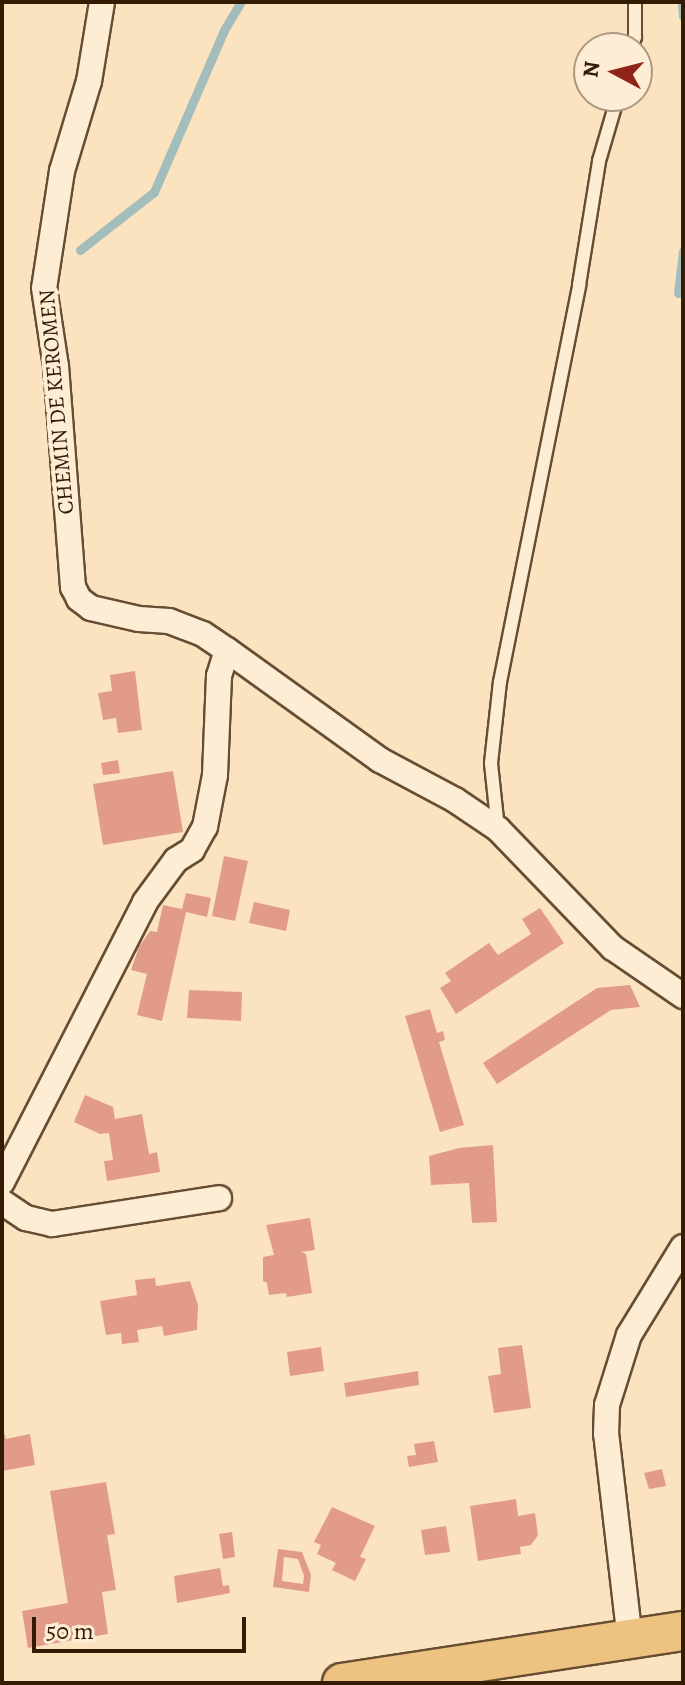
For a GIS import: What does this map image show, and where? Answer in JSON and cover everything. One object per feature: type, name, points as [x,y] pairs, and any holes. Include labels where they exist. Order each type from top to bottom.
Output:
[{"type":"main road","points":[[342,1683],[683,1631]]},
{"type":"street","name":"CHEMIN DE KEROMEN","points":[[102,2],[89,81],[62,171],[44,288],[56,366],[73,587],[79,599],[91,608],[139,619],[169,621],[203,634],[373,756],[455,800],[498,829],[613,948],[683,996]]},
{"type":"street","points":[[2,1182],[145,902],[176,860],[192,850],[205,827],[215,775],[219,676],[227,650]]},
{"type":"street","points":[[2,1202],[26,1218],[52,1224],[219,1198]]},
{"type":"street","points":[[630,1640],[608,1447],[607,1405],[629,1335],[683,1247]]},
{"type":"lane","points":[[635,2],[635,32]]},
{"type":"lane","points":[[498,829],[491,763],[500,682],[579,285],[599,161],[613,112]]},
{"type":"building","points":[[135,671],[142,730],[118,733],[116,718],[103,720],[98,693],[112,691],[110,675]]},
{"type":"building","points":[[118,760],[120,773],[103,775],[101,763]]},
{"type":"building","points":[[173,771],[183,832],[103,845],[93,784]]},
{"type":"building","points":[[224,856],[248,861],[235,921],[212,916]]},
{"type":"building","points":[[186,893],[211,898],[207,917],[186,912],[162,1021],[137,1015],[147,974],[131,970],[139,947],[150,931],[157,932],[163,905],[182,909]]},
{"type":"building","points":[[254,902],[290,910],[286,931],[249,923]]},
{"type":"building","points":[[540,908],[564,943],[456,1014],[440,988],[451,981],[445,973],[489,943],[498,955],[531,934],[522,919]]},
{"type":"building","points":[[630,985],[640,1007],[611,1010],[497,1084],[483,1063],[597,988]]},
{"type":"building","points":[[189,990],[242,992],[241,1021],[187,1018]]},
{"type":"building","points":[[430,1009],[437,1033],[443,1031],[445,1040],[439,1042],[464,1125],[440,1132],[405,1016]]},
{"type":"building","points":[[85,1095],[113,1107],[115,1119],[142,1114],[149,1154],[157,1152],[160,1172],[107,1181],[104,1161],[113,1160],[109,1133],[100,1134],[74,1122]]},
{"type":"building","points":[[493,1145],[497,1222],[472,1223],[469,1183],[431,1185],[429,1156],[459,1148]]},
{"type":"building","points":[[310,1218],[315,1250],[301,1252],[306,1254],[312,1293],[287,1297],[286,1293],[269,1295],[267,1283],[263,1281],[263,1257],[274,1255],[266,1225]]},
{"type":"building","points":[[155,1278],[156,1286],[190,1281],[198,1305],[197,1330],[164,1336],[162,1326],[137,1330],[139,1342],[122,1344],[121,1333],[106,1335],[100,1301],[137,1295],[135,1280]]},
{"type":"building","points":[[522,1345],[531,1408],[494,1413],[488,1376],[501,1374],[498,1348]]},
{"type":"building","points":[[321,1347],[324,1371],[290,1376],[287,1352]]},
{"type":"building","points":[[418,1371],[419,1385],[346,1397],[344,1383]]},
{"type":"building","points":[[2,1426],[6,1439],[30,1434],[35,1465],[2,1471]]},
{"type":"building","points":[[434,1441],[438,1462],[409,1467],[407,1456],[416,1455],[414,1444]]},
{"type":"building","points":[[662,1469],[666,1486],[649,1489],[644,1473]]},
{"type":"building","points":[[106,1482],[115,1534],[107,1535],[116,1590],[102,1592],[108,1634],[28,1648],[22,1611],[68,1603],[50,1491]]},
{"type":"building","points":[[516,1499],[518,1516],[535,1513],[538,1535],[531,1545],[520,1547],[521,1554],[478,1561],[470,1506]]},
{"type":"building","points":[[332,1507],[375,1526],[360,1557],[366,1559],[355,1581],[332,1570],[336,1563],[317,1554],[321,1545],[314,1542]]},
{"type":"building","points":[[446,1526],[450,1552],[425,1555],[421,1530]]},
{"type":"building","points":[[232,1532],[235,1557],[223,1559],[219,1534]]},
{"type":"building","points":[[278,1549],[302,1552],[311,1575],[309,1592],[273,1587]],"holes":[[[284,1557],[298,1559],[304,1576],[303,1584],[282,1581]]]},
{"type":"building","points":[[220,1568],[223,1586],[229,1585],[230,1593],[177,1603],[174,1576]]},
{"type":"waterway","points":[[80,250],[154,192],[224,30],[241,2]]},
{"type":"waterway","points":[[682,2],[683,16]]},
{"type":"waterway","points":[[678,293],[683,251]]}]
